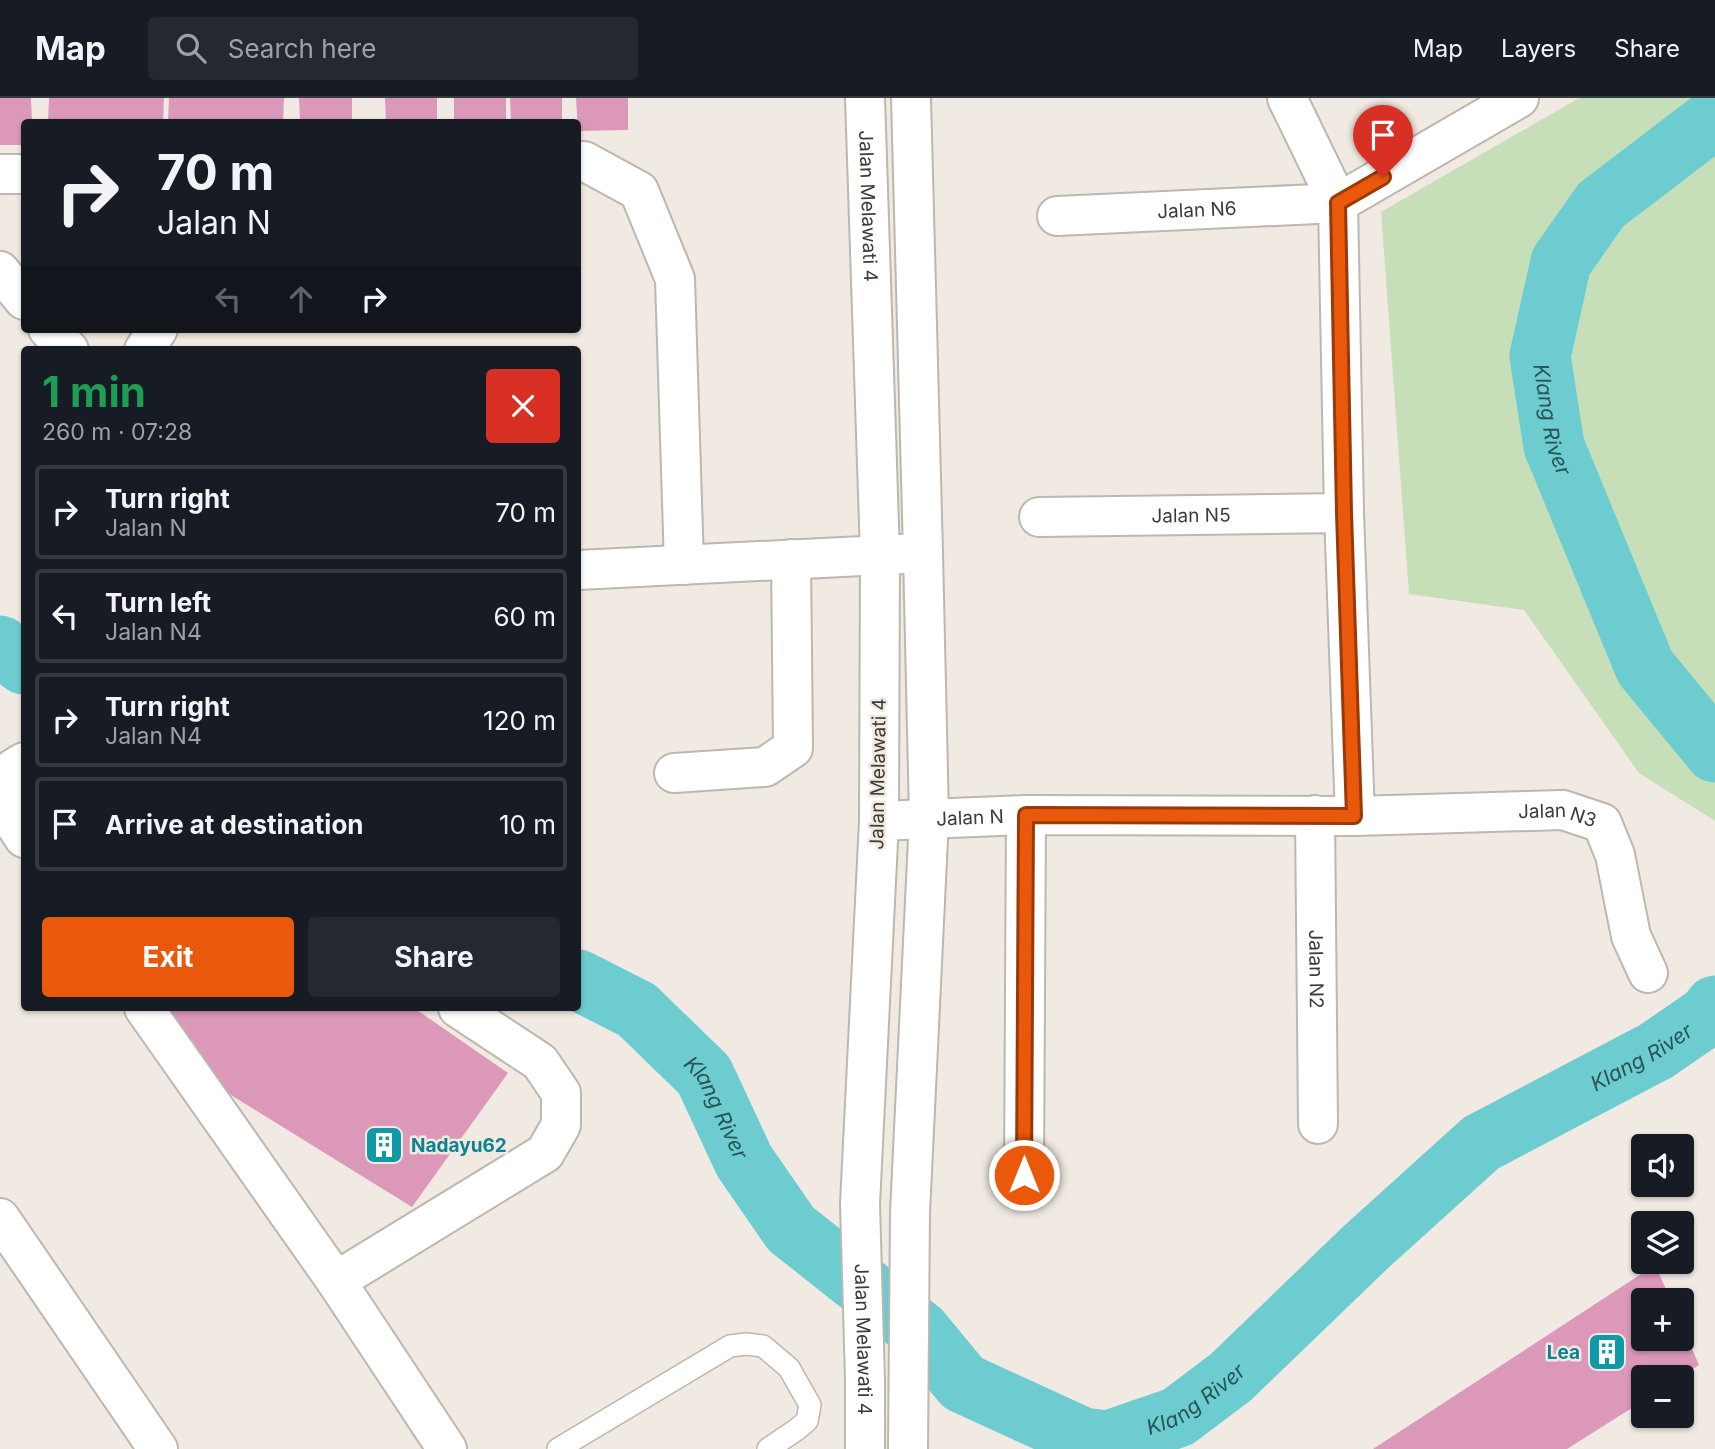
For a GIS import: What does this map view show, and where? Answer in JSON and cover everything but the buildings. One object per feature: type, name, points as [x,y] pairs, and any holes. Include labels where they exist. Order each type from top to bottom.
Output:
[{"type":"street","name":"Jalan Melawati 4","points":[[865,98],[880,555],[879,821],[860,1204],[865,1449]]},
{"type":"street","points":[[908,1449],[910,1213],[929,818],[911,98]]},
{"type":"street","points":[[1287,98],[1338,203],[1354,816]]},
{"type":"street","points":[[1338,203],[1519,98]]},
{"type":"street","points":[[581,160],[639,191],[675,279],[684,565]]},
{"type":"street","points":[[0,174],[21,174]]},
{"type":"street","name":"Jalan N6","points":[[1057,216],[1338,203]]},
{"type":"street","points":[[0,271],[21,296]]},
{"type":"street","points":[[52,333],[65,346]]},
{"type":"street","name":"Jalan N5","points":[[1039,517],[1344,513]]},
{"type":"street","points":[[581,570],[923,553]]},
{"type":"street","points":[[674,773],[765,767],[793,748],[791,559]]},
{"type":"street","points":[[21,764],[14,768],[8,791],[16,826],[21,834]]},
{"type":"street","name":"Jalan N3","points":[[1354,816],[1563,810],[1602,823],[1615,855],[1630,936],[1648,973]]},
{"type":"street","points":[[1024,1175],[1026,815]]},
{"type":"street","name":"Jalan N","points":[[879,821],[1026,815],[1354,816]]},
{"type":"street","name":"Jalan N2","points":[[1315,816],[1318,1124]]},
{"type":"street","points":[[146,1011],[336,1281],[447,1449]]},
{"type":"street","points":[[336,1281],[545,1153],[561,1125],[561,1093],[540,1062],[463,1011]]},
{"type":"street","points":[[0,1218],[158,1449]]},
{"type":"lane","points":[[558,1449],[730,1346],[746,1344],[763,1346],[789,1368],[810,1405],[807,1420],[768,1449]]},
{"type":"green space","points":[[1579,98],[1715,98],[1715,821],[1639,773],[1524,610],[1409,594],[1381,212]]},
{"type":"waterway","name":"Klang River","points":[[1715,118],[1601,205],[1561,262],[1540,356],[1554,446],[1645,667],[1715,752]]},
{"type":"waterway","name":"Klang River","points":[[0,646],[21,662]]},
{"type":"waterway","name":"Klang River","points":[[581,982],[637,1010],[704,1075],[744,1161],[791,1229],[920,1331],[963,1383],[1083,1438],[1108,1441],[1178,1417],[1231,1377],[1366,1247],[1481,1143],[1656,1051],[1707,1016],[1715,1006]]},
{"type":"place","name":"Nadayu62","points":[[384,1145]]},
{"type":"place","name":"Lea","points":[[1607,1352]]},
{"type":"route","points":[[1024,1175],[1026,815],[1354,816],[1338,203],[1383,177]]}]
